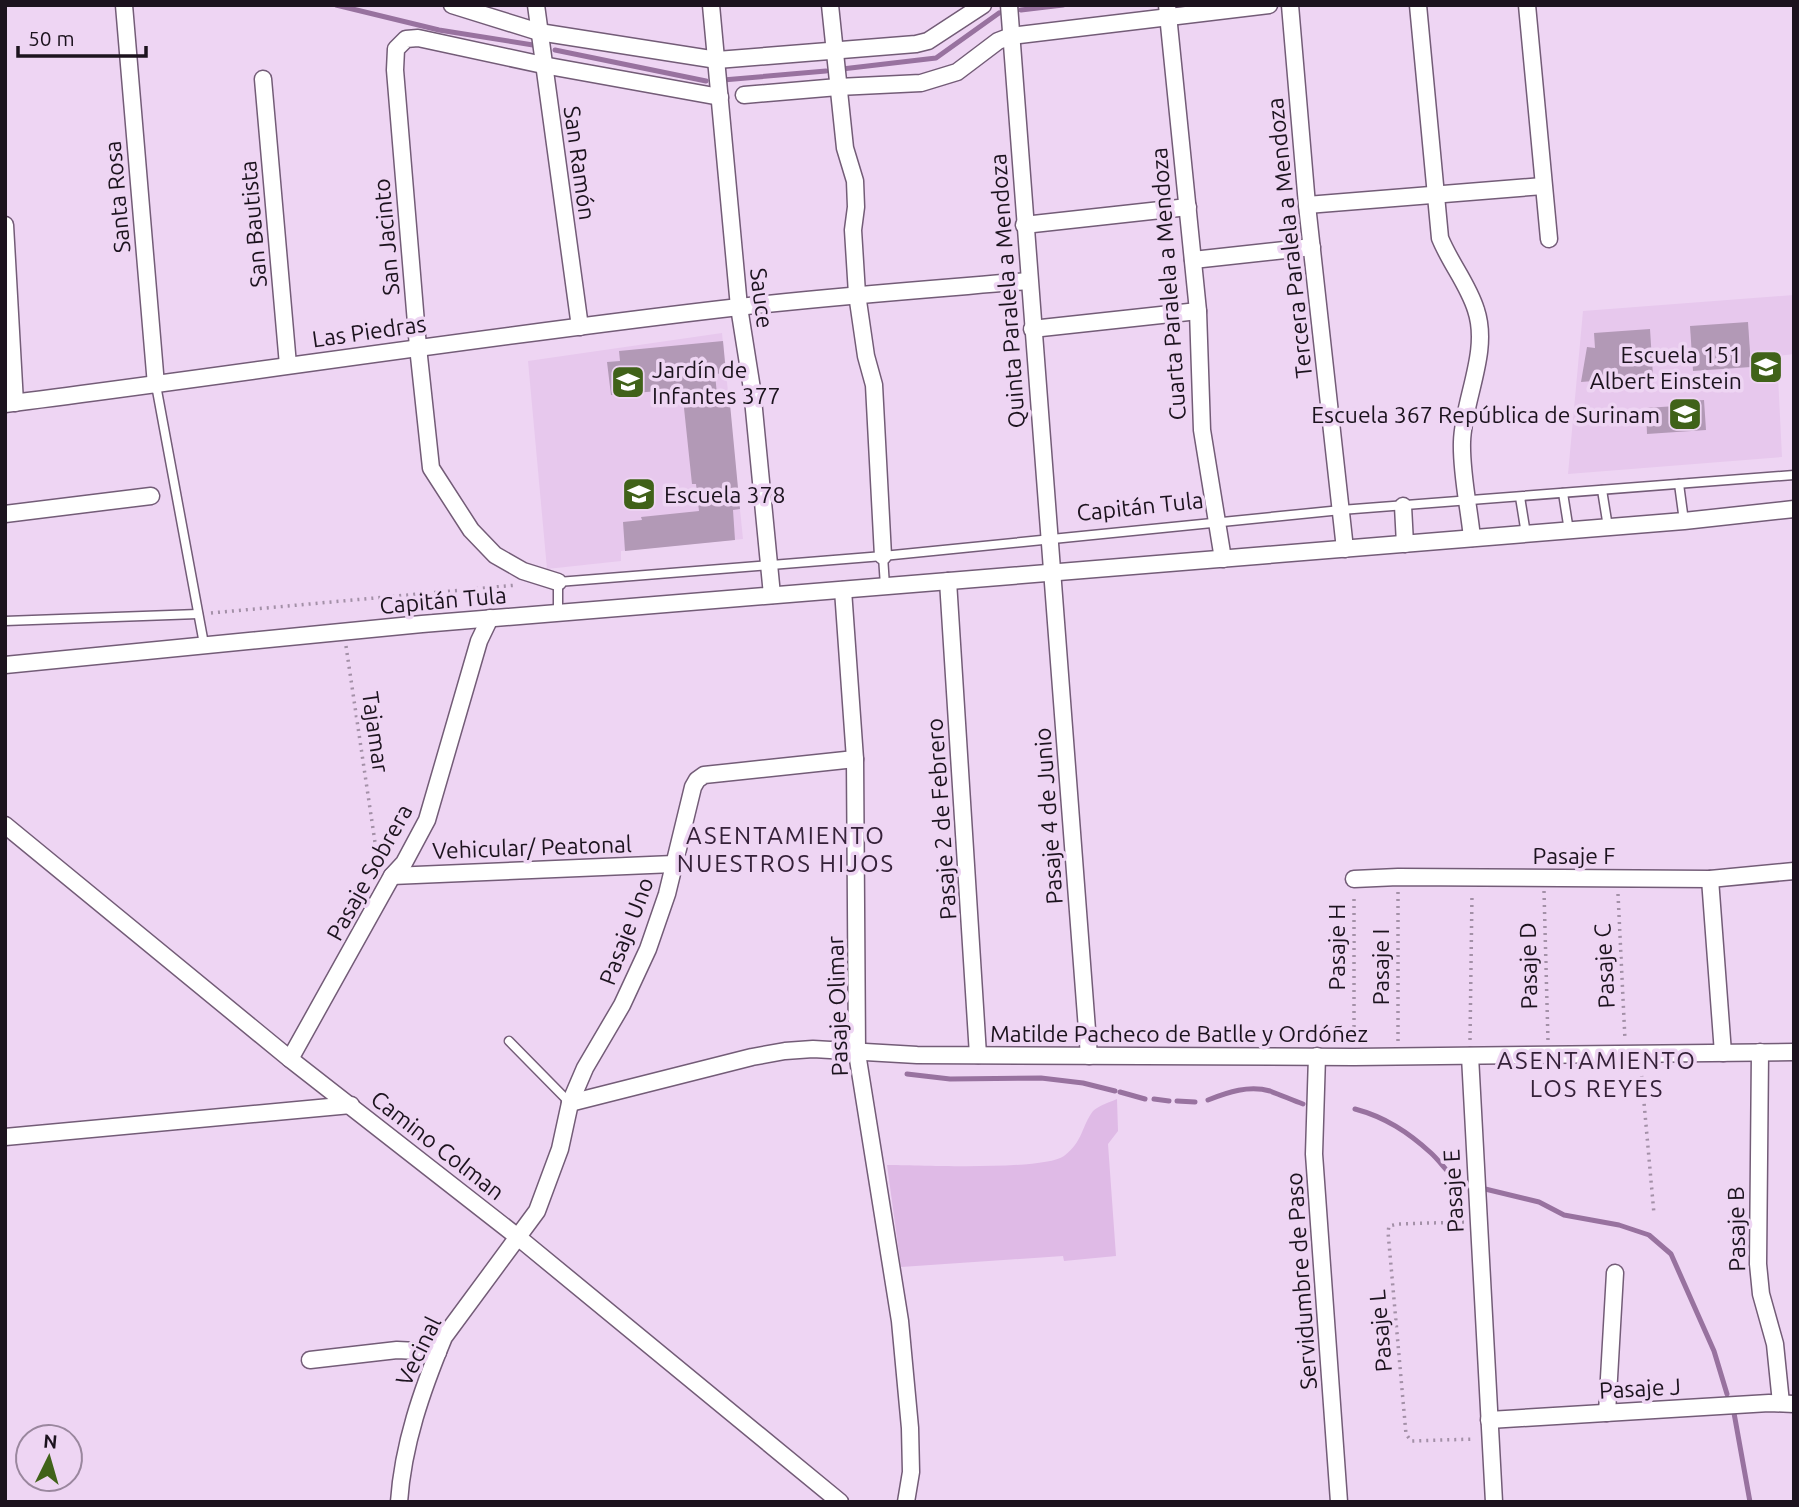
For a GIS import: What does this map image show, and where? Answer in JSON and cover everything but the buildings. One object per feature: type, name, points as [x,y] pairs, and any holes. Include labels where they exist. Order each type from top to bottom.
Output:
[{"type":"street","name":"Santa Rosa","points":[[124,5],[156,385]]},
{"type":"street","points":[[452,5],[540,32],[717,60],[916,44],[928,41],[983,5]]},
{"type":"street","name":"San Ramón","points":[[536,5],[580,327]]},
{"type":"street","name":"Sauce","points":[[711,5],[738,307],[752,389],[772,595]]},
{"type":"street","points":[[830,5],[845,148],[855,181],[853,230],[857,294],[866,356],[874,385],[883,556]]},
{"type":"street","name":"Quinta Paralela a Mendoza","points":[[1009,5],[1028,281],[1053,572]]},
{"type":"street","points":[[744,95],[901,85],[957,72],[998,41],[1011,36],[1168,11],[1269,5]]},
{"type":"street","name":"Tercera Paralela a Mendoza","points":[[1290,5],[1307,205],[1345,549]]},
{"type":"street","points":[[1418,5],[1440,238],[1477,311],[1479,345],[1462,444],[1472,538]]},
{"type":"street","points":[[1527,5],[1549,239]]},
{"type":"street","name":"Cuarta Paralela a Mendoza","points":[[1168,11],[1198,311],[1202,430],[1223,559]]},
{"type":"street","name":"San Jacinto","points":[[543,65],[418,38],[406,39],[396,48],[395,69],[431,468],[471,530],[495,555],[523,571],[558,582]]},
{"type":"street","points":[[543,65],[720,97]]},
{"type":"street","name":"San Bautista","points":[[263,79],[288,365]]},
{"type":"street","points":[[1307,205],[1543,186]]},
{"type":"street","points":[[1024,225],[1188,207]]},
{"type":"street","points":[[5,225],[10,404]]},
{"type":"street","points":[[1193,260],[1312,247]]},
{"type":"street","points":[[738,307],[857,294],[1028,281]]},
{"type":"street","name":"Las Piedras","points":[[10,404],[418,347],[738,307]]},
{"type":"street","points":[[1032,329],[1198,311]]},
{"type":"street","points":[[5,514],[150,496]]},
{"type":"street","points":[[1403,506],[1405,544]]},
{"type":"street","name":"Capitán Tula","points":[[5,665],[490,618],[1569,531],[1794,509]]},
{"type":"street","name":"Pasaje 4 de Junio","points":[[1053,572],[1089,1056]]},
{"type":"street","name":"Pasaje 2 de Febrero","points":[[948,581],[978,1055]]},
{"type":"street","name":"Pasaje Olimar","points":[[843,590],[855,759],[857,1053],[900,1321],[911,1428],[911,1472],[906,1502]]},
{"type":"street","name":"Pasaje Sobrera","points":[[290,1059],[392,876],[404,863],[427,820],[479,641],[490,618]]},
{"type":"street","name":"Pasaje Uno","points":[[519,1238],[537,1210],[552,1174],[570,1103],[585,1069],[622,1005],[648,949],[667,894],[697,780],[704,775],[855,759]]},
{"type":"street","name":"Camino Colman","points":[[5,825],[290,1059],[519,1238],[840,1502]]},
{"type":"street","name":"Vehicular/ Peatonal","points":[[392,876],[674,864]]},
{"type":"street","name":"Pasaje F","points":[[1354,879],[1710,879],[1794,871]]},
{"type":"street","points":[[1710,879],[1723,1053]]},
{"type":"street","name":"Matilde Pacheco de Batlle y Ordóñez","points":[[570,1103],[785,1051],[813,1049],[857,1053],[978,1055],[1354,1057],[1794,1052]]},
{"type":"street","name":"Pasaje B","points":[[1760,1052],[1758,1264],[1761,1294],[1788,1404]]},
{"type":"street","name":"Servidumbre de Paso","points":[[1317,1056],[1314,1154],[1339,1502]]},
{"type":"street","name":"Pasaje E","points":[[1470,1056],[1494,1502]]},
{"type":"street","points":[[5,1137],[351,1105]]},
{"type":"street","name":"Vecinal","points":[[399,1502],[407,1446],[415,1414],[444,1337],[519,1238]]},
{"type":"street","points":[[1607,1413],[1615,1273]]},
{"type":"street","points":[[310,1360],[397,1350],[438,1352]]},
{"type":"street","name":"Pasaje J","points":[[1489,1420],[1788,1404]]},
{"type":"lane","points":[[156,385],[204,644]]},
{"type":"lane","name":"Capitán Tula","points":[[558,582],[883,556],[1341,510],[1794,475]]},
{"type":"lane","points":[[1679,484],[1685,521]]},
{"type":"lane","points":[[1602,490],[1608,527]]},
{"type":"lane","points":[[1563,493],[1569,531]]},
{"type":"lane","points":[[1520,497],[1526,534]]},
{"type":"lane","points":[[883,556],[885,586]]},
{"type":"lane","points":[[558,582],[558,613]]},
{"type":"lane","points":[[5,621],[198,614]]},
{"type":"lane","points":[[509,1041],[570,1103]]},
{"type":"path","points":[[198,614],[530,584]]},
{"type":"path","name":"Tajamar","points":[[344,631],[376,849],[404,863]]},
{"type":"path","name":"Pasaje I","points":[[1398,877],[1398,1057]]},
{"type":"path","name":"Pasaje D","points":[[1543,877],[1548,1054]]},
{"type":"path","points":[[1470,1056],[1472,878]]},
{"type":"path","name":"Pasaje C","points":[[1617,878],[1633,1053],[1654,1213]]},
{"type":"path","name":"Pasaje H","points":[[1354,879],[1354,1057]]},
{"type":"path","name":"Pasaje L","points":[[1477,1221],[1398,1224],[1389,1226],[1388,1232],[1408,1438],[1411,1441],[1491,1438]]},
{"type":"shaded area","points":[[1794,295],[1794,354],[1777,356],[1782,457],[1568,474],[1583,311]]},
{"type":"shaded area","points":[[722,333],[743,539],[621,551],[621,561],[547,569],[528,361]]},
{"type":"shaded area","points":[[1117,1099],[1118,1131],[1108,1144],[1116,1256],[1064,1261],[1063,1256],[901,1267],[887,1165],[1007,1165],[1052,1161],[1064,1156],[1075,1145],[1093,1111]]},
{"type":"waterway","points":[[336,5],[439,30],[533,45]]},
{"type":"waterway","points":[[1021,10],[1063,5]]},
{"type":"waterway","points":[[842,69],[936,58],[999,13]]},
{"type":"waterway","points":[[555,50],[706,81]]},
{"type":"waterway","points":[[723,80],[826,71]]},
{"type":"waterway","points":[[907,1074],[950,1079],[1041,1078],[1083,1083],[1115,1091]]},
{"type":"waterway","points":[[1208,1100],[1231,1092],[1262,1089],[1303,1104]]},
{"type":"waterway","points":[[1120,1092],[1145,1099]]},
{"type":"waterway","points":[[1154,1099],[1169,1101]]},
{"type":"waterway","points":[[1177,1101],[1195,1102]]},
{"type":"waterway","points":[[1355,1109],[1376,1116],[1414,1138],[1452,1176],[1468,1185]]},
{"type":"waterway","points":[[1481,1188],[1539,1202],[1564,1215],[1619,1225],[1649,1235],[1671,1254],[1714,1351],[1727,1394]]},
{"type":"waterway","points":[[1734,1413],[1750,1502]]},
{"type":"place","name":"Escuela 151 Albert Einstein","points":[[1766,367]]},
{"type":"place","name":"Jardín de Infantes 377","points":[[628,382]]},
{"type":"place","name":"Escuela 367 República de Surinam","points":[[1685,414]]},
{"type":"place","name":"Escuela 378","points":[[639,494]]},
{"type":"district","name":"ASENTAMIENTO NUESTROS HIJOS","points":[[786,849]]},
{"type":"district","name":"ASENTAMIENTO LOS REYES","points":[[1597,1074]]}]
